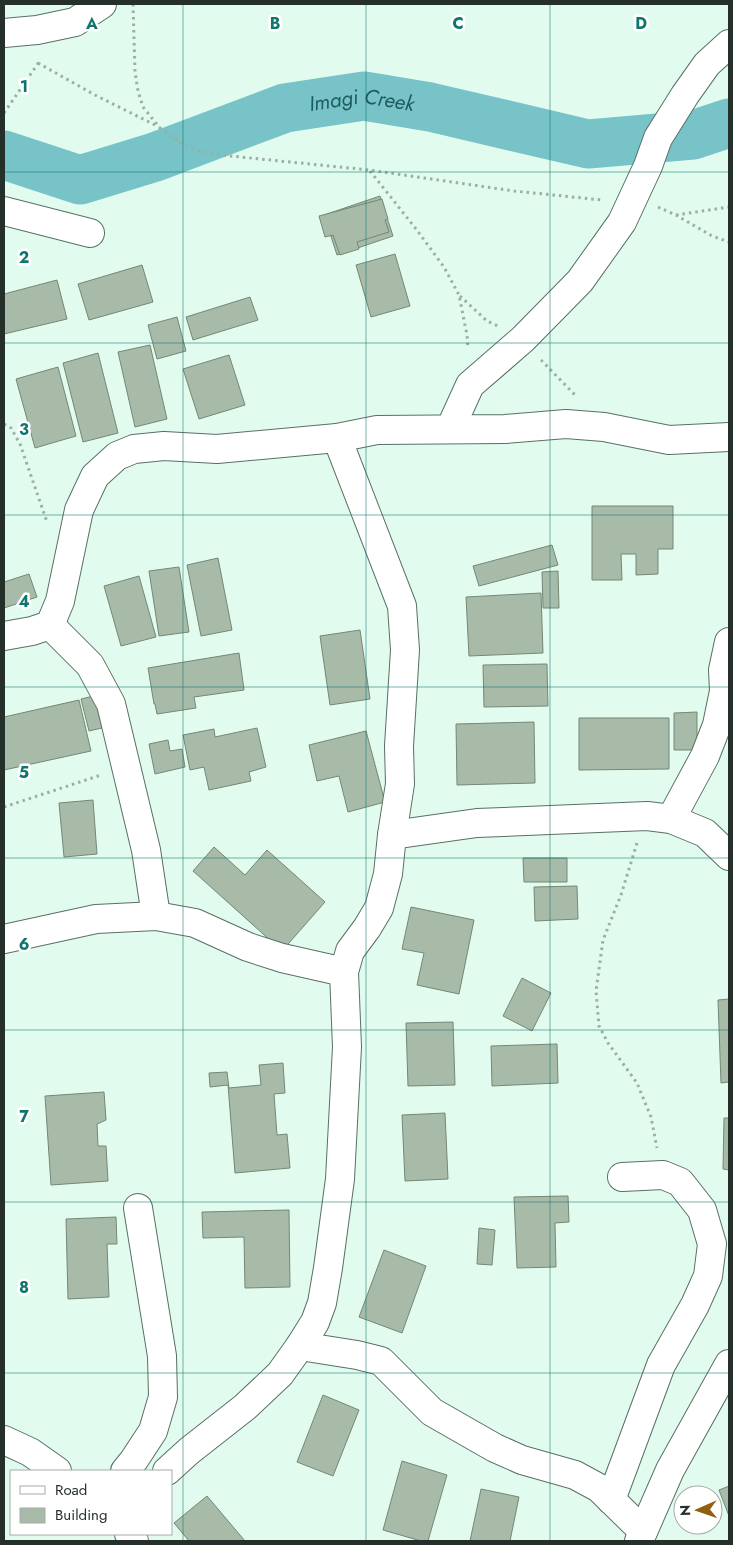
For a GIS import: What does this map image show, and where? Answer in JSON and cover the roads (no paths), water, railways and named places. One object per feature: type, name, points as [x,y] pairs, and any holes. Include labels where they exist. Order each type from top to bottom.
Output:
[{"type":"street","points":[[4,33],[38,30],[74,22],[102,4]]},
{"type":"street","points":[[450,429],[470,385],[523,339],[580,281],[622,222],[648,166],[658,138],[684,95],[707,64],[729,44]]},
{"type":"street","points":[[4,211],[90,233]]},
{"type":"street","points":[[4,636],[32,631],[50,625],[60,601],[78,510],[95,476],[117,456],[134,449],[164,446],[217,449],[337,438],[377,430],[505,429],[566,424],[604,427],[669,440],[729,437]]},
{"type":"street","points":[[168,1470],[245,1407],[280,1374],[315,1322],[322,1303],[328,1268],[340,1179],[347,1047],[344,972],[350,951],[379,908],[388,874],[400,784],[399,746],[405,650],[402,606],[337,438]]},
{"type":"street","points":[[50,625],[90,665],[111,704],[146,850],[156,916]]},
{"type":"street","points":[[659,818],[717,754],[717,725],[724,691],[723,670],[729,642]]},
{"type":"street","points":[[392,835],[477,824],[659,818],[705,833],[729,856]]},
{"type":"street","points":[[4,939],[96,919],[156,916],[196,923],[248,947],[282,958],[344,972]]},
{"type":"street","points":[[611,1500],[661,1365],[695,1304],[708,1276],[712,1244],[702,1210],[680,1182],[663,1175],[622,1177]]},
{"type":"street","points":[[126,1470],[153,1431],[164,1397],[162,1356],[138,1208]]},
{"type":"street","points":[[300,1346],[357,1355],[381,1361],[432,1412],[495,1448],[522,1460],[575,1475],[599,1488],[641,1536],[670,1470],[729,1364]]},
{"type":"street","points":[[4,1440],[30,1452],[55,1470]]},
{"type":"waterway","name":"Imagi Creek","points":[[4,155],[80,180],[155,157],[285,108],[364,96],[430,107],[588,144],[693,135],[729,123]]}]
